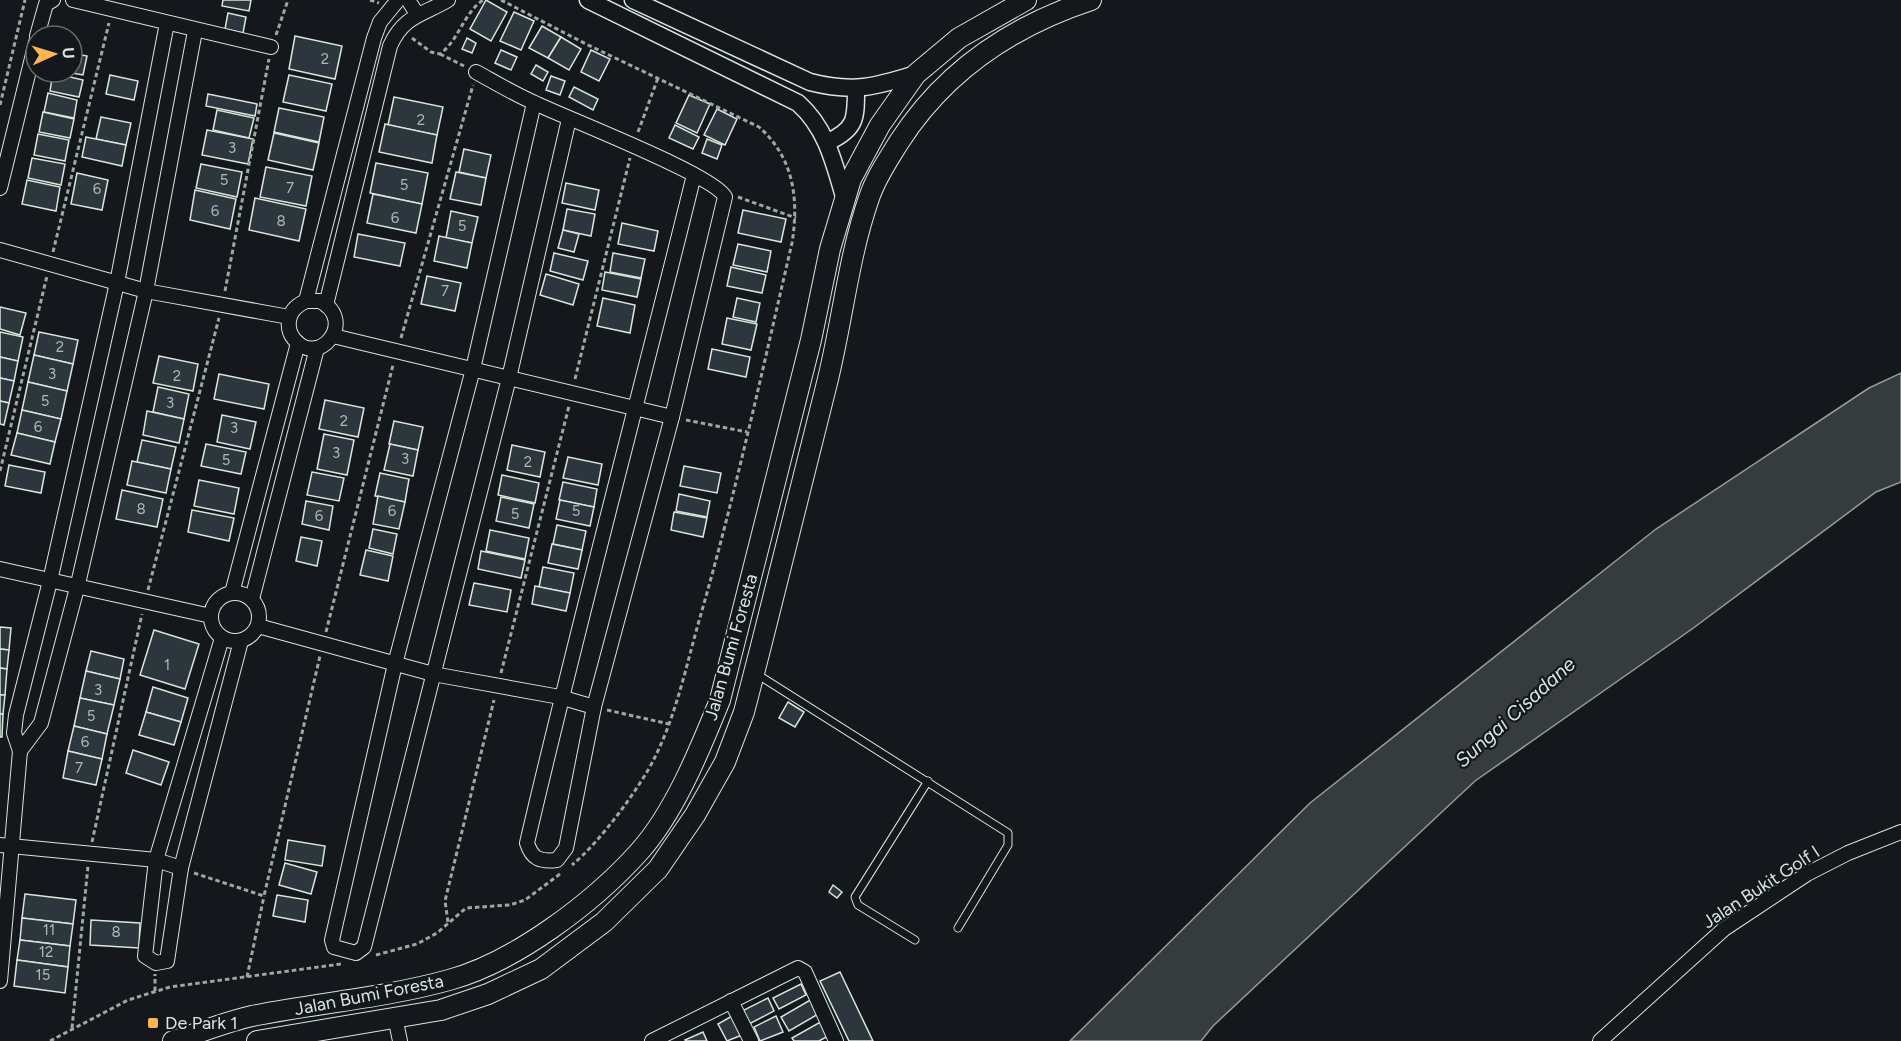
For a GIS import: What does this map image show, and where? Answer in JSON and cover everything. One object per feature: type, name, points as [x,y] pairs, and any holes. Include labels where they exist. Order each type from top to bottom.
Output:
[{"type":"main road","name":"Jalan Bumi Foresta","points":[[173,1041],[250,1017],[390,995],[478,970],[527,947],[583,904],[640,851],[674,800],[700,748],[720,700],[811,340],[830,249],[851,179],[880,125],[916,74],[959,38],[1026,0]]},
{"type":"main road","name":"Jalan Bumi Foresta","points":[[257,1041],[441,1010],[488,994],[541,969],[604,922],[658,869],[695,815],[725,762],[744,712],[837,346],[860,227],[880,171],[918,113],[954,75],[1005,38],[1050,13],[1091,0]]},
{"type":"main road","points":[[811,340],[837,346]]},
{"type":"street","points":[[40,24],[46,4],[53,0]]},
{"type":"street","points":[[73,0],[195,31],[271,47]]},
{"type":"street","points":[[306,301],[374,38],[380,22],[398,0]]},
{"type":"street","points":[[408,0],[417,14]]},
{"type":"street","points":[[326,305],[390,46],[402,26],[417,14],[448,0]]},
{"type":"street","points":[[588,0],[798,103],[813,117],[828,142],[845,200]]},
{"type":"street","points":[[633,0],[810,82],[833,88],[856,90],[916,74]]},
{"type":"street","points":[[0,981],[6,846],[20,751],[14,734],[16,715],[50,581],[117,283],[167,23]]},
{"type":"street","points":[[20,751],[41,723],[77,588],[146,291],[195,31]]},
{"type":"street","points":[[722,66],[731,46]]},
{"type":"street","points":[[476,72],[534,103],[633,145],[694,175],[722,192],[725,201],[672,417],[594,707],[566,848],[557,860],[538,860],[531,855],[526,843],[560,698],[637,407],[694,175]]},
{"type":"street","points":[[0,188],[26,84]]},
{"type":"street","points":[[828,142],[845,134],[852,125],[856,114],[856,90]]},
{"type":"street","points":[[534,103],[473,369],[395,664],[332,940],[334,947],[346,952],[356,953],[364,947],[509,378],[568,119]]},
{"type":"street","points":[[0,250],[146,291],[289,317]]},
{"type":"street","points":[[306,301],[320,301],[334,314],[336,325],[333,336],[317,348],[307,348],[298,344],[291,336],[289,317],[299,304],[306,301]]},
{"type":"street","points":[[333,336],[672,417]]},
{"type":"street","points":[[232,593],[298,344]]},
{"type":"street","points":[[252,599],[317,348]]},
{"type":"street","points":[[0,569],[77,588],[211,616]]},
{"type":"street","points":[[232,593],[242,594],[252,599],[260,616],[254,633],[241,641],[231,642],[222,638],[214,628],[211,616],[214,605],[222,597],[232,593]]},
{"type":"street","points":[[258,626],[433,674],[560,698],[594,707]]},
{"type":"street","points":[[222,638],[156,860],[145,956],[156,963],[167,962],[181,868],[241,641]]},
{"type":"street","name":"Jalan Bukit Golf I","points":[[1600,1041],[1724,929],[1807,874],[1848,853],[1901,832]]},
{"type":"street","points":[[6,846],[156,860],[181,868]]},
{"type":"street","points":[[652,1041],[798,968],[805,972],[836,1041]]},
{"type":"street","points":[[731,1001],[751,1041]]},
{"type":"street","points":[[395,1017],[400,1041]]},
{"type":"lane","points":[[754,673],[928,781],[1009,836],[1008,846],[958,928]]},
{"type":"lane","points":[[915,940],[858,905],[855,897],[928,781]]},
{"type":"path","points":[[0,105],[25,0]]},
{"type":"path","points":[[72,1028],[89,854],[145,602],[223,305],[271,47],[288,0]]},
{"type":"path","points":[[440,54],[449,47],[460,26],[483,0]]},
{"type":"path","points":[[366,957],[417,944],[437,933],[466,908],[510,905],[525,900],[577,861],[637,787],[655,758],[669,724],[723,536],[796,218],[790,168],[774,140],[759,127],[586,44],[501,0]]},
{"type":"path","points":[[0,471],[112,9]]},
{"type":"path","points":[[247,977],[323,642],[397,351],[476,72],[440,54],[431,52],[419,44],[402,26]]},
{"type":"path","points":[[722,192],[796,218]]},
{"type":"path","points":[[672,417],[747,432]]},
{"type":"path","points":[[448,922],[445,901],[498,686]]},
{"type":"path","points":[[594,707],[669,724]]},
{"type":"path","points":[[181,868],[264,896]]},
{"type":"path","points":[[51,1041],[128,1000],[170,987],[344,963]]},
{"type":"water","name":"Sungai Cisadane","points":[[1901,373],[1901,482],[1876,492],[1692,629],[1475,781],[1213,1026],[1201,1041],[1070,1041],[1310,803],[1656,529],[1869,388]]},
{"type":"building","points":[[223,0],[251,0],[249,11],[222,6]]},
{"type":"building","points":[[486,0],[507,12],[491,41],[470,29]]},
{"type":"building","points":[[514,12],[534,21],[521,50],[500,41]]},
{"type":"building","points":[[228,13],[246,17],[243,33],[225,29]]},
{"type":"building","points":[[542,26],[561,37],[548,58],[529,48]]},
{"type":"building","points":[[295,36],[342,46],[335,79],[289,69]]},
{"type":"building","points":[[561,37],[581,49],[569,70],[548,58]]},
{"type":"building","points":[[467,38],[476,43],[472,53],[462,49]]},
{"type":"building","points":[[501,50],[517,57],[511,70],[495,63]]},
{"type":"building","points":[[591,50],[610,59],[599,81],[581,72]]},
{"type":"building","points":[[536,65],[548,72],[543,81],[531,74]]},
{"type":"building","points":[[110,75],[138,81],[134,100],[106,94]]},
{"type":"building","points":[[289,75],[332,84],[326,111],[283,102]]},
{"type":"building","points":[[551,76],[565,81],[560,95],[546,90]]},
{"type":"building","points":[[51,84],[82,84],[79,97],[50,91]]},
{"type":"building","points":[[574,87],[598,99],[593,110],[569,97]]},
{"type":"building","points":[[48,93],[77,100],[74,118],[44,112]]},
{"type":"building","points":[[208,94],[257,104],[255,116],[206,106]]},
{"type":"building","points":[[689,95],[710,104],[697,133],[676,123]]},
{"type":"building","points":[[394,97],[443,107],[437,135],[388,125]]},
{"type":"building","points":[[279,108],[324,117],[319,142],[274,132]]},
{"type":"building","points":[[717,109],[737,119],[725,145],[704,135]]},
{"type":"building","points":[[217,110],[254,118],[249,138],[213,130]]},
{"type":"building","points":[[43,112],[74,119],[70,138],[39,132]]},
{"type":"building","points":[[101,117],[131,123],[126,145],[96,139]]},
{"type":"building","points":[[385,124],[437,135],[432,163],[379,152]]},
{"type":"building","points":[[675,125],[699,137],[693,149],[669,138]]},
{"type":"building","points":[[207,130],[253,139],[248,164],[202,155]]},
{"type":"building","points":[[274,133],[319,143],[313,170],[268,160]]},
{"type":"building","points":[[38,134],[69,140],[65,161],[34,155]]},
{"type":"building","points":[[86,137],[126,145],[122,166],[82,157]]},
{"type":"building","points":[[707,139],[722,145],[717,159],[702,153]]},
{"type":"building","points":[[464,149],[491,155],[486,178],[459,172]]},
{"type":"building","points":[[32,158],[65,164],[61,185],[28,178]]},
{"type":"building","points":[[376,163],[428,173],[422,204],[370,193]]},
{"type":"building","points":[[201,164],[242,172],[237,197],[196,188]]},
{"type":"building","points":[[266,167],[312,176],[306,206],[260,197]]},
{"type":"building","points":[[456,172],[486,178],[481,205],[450,199]]},
{"type":"building","points":[[77,173],[108,180],[102,210],[71,204]]},
{"type":"building","points":[[27,180],[60,187],[56,211],[22,204]]},
{"type":"building","points":[[566,183],[599,190],[595,210],[562,203]]},
{"type":"building","points":[[195,190],[236,199],[230,229],[190,220]]},
{"type":"building","points":[[373,194],[422,204],[416,233],[367,223]]},
{"type":"building","points":[[255,198],[306,209],[299,241],[249,230]]},
{"type":"building","points":[[567,209],[595,214],[591,236],[563,230]]},
{"type":"building","points":[[743,210],[786,219],[781,242],[738,233]]},
{"type":"building","points":[[451,211],[478,217],[472,243],[446,238]]},
{"type":"building","points":[[622,223],[658,231],[654,251],[618,244]]},
{"type":"building","points":[[563,230],[579,234],[574,252],[558,248]]},
{"type":"building","points":[[358,234],[405,243],[400,266],[354,257]]},
{"type":"building","points":[[439,236],[472,243],[467,268],[434,261]]},
{"type":"building","points":[[738,244],[771,251],[767,272],[733,265]]},
{"type":"building","points":[[554,253],[588,261],[583,280],[550,271]]},
{"type":"building","points":[[613,253],[645,259],[641,278],[610,272]]},
{"type":"building","points":[[731,267],[766,275],[762,293],[727,286]]},
{"type":"building","points":[[605,272],[641,279],[637,297],[602,290]]},
{"type":"building","points":[[546,274],[579,284],[573,305],[540,295]]},
{"type":"building","points":[[427,276],[461,283],[455,311],[421,304]]},
{"type":"building","points":[[603,298],[635,305],[630,333],[597,326]]},
{"type":"building","points":[[737,298],[760,303],[756,322],[733,317]]},
{"type":"building","points":[[0,307],[26,313],[20,335],[0,329]]},
{"type":"building","points":[[727,318],[757,324],[751,350],[722,344]]},
{"type":"building","points":[[0,332],[23,337],[18,361],[0,357]]},
{"type":"building","points":[[39,332],[78,340],[73,364],[34,355]]},
{"type":"building","points":[[712,349],[750,357],[746,377],[708,369]]},
{"type":"building","points":[[34,355],[73,364],[67,391],[28,382]]},
{"type":"building","points":[[159,356],[198,364],[193,391],[153,383]]},
{"type":"building","points":[[0,357],[18,361],[14,381],[0,378]]},
{"type":"building","points":[[219,374],[269,384],[264,409],[214,399]]},
{"type":"building","points":[[0,378],[14,381],[9,403],[0,401]]},
{"type":"building","points":[[28,382],[67,391],[61,419],[22,410]]},
{"type":"building","points":[[158,387],[189,394],[184,419],[153,412]]},
{"type":"building","points":[[325,400],[364,408],[358,437],[319,429]]},
{"type":"building","points":[[0,401],[9,403],[4,425],[0,424]]},
{"type":"building","points":[[22,410],[61,419],[55,442],[17,433]]},
{"type":"building","points":[[147,411],[184,419],[179,443],[143,435]]},
{"type":"building","points":[[222,415],[256,422],[250,449],[217,442]]},
{"type":"building","points":[[394,421],[423,427],[418,450],[389,444]]},
{"type":"building","points":[[17,433],[55,442],[50,464],[11,455]]},
{"type":"building","points":[[324,434],[354,440],[347,475],[317,469]]},
{"type":"building","points":[[142,440],[176,447],[171,469],[137,462]]},
{"type":"building","points":[[206,444],[246,452],[241,474],[201,466]]},
{"type":"building","points":[[390,444],[418,450],[413,476],[384,470]]},
{"type":"building","points":[[512,445],[545,452],[540,477],[507,470]]},
{"type":"building","points":[[568,457],[602,464],[598,485],[563,478]]},
{"type":"building","points":[[132,461],[171,469],[166,493],[127,485]]},
{"type":"building","points":[[9,465],[45,472],[41,493],[5,486]]},
{"type":"building","points":[[684,466],[721,473],[717,493],[680,486]]},
{"type":"building","points":[[312,472],[344,478],[339,501],[307,495]]},
{"type":"building","points":[[380,473],[409,479],[405,502],[375,496]]},
{"type":"building","points":[[502,475],[539,483],[535,503],[498,495]]},
{"type":"building","points":[[199,480],[239,488],[234,514],[194,506]]},
{"type":"building","points":[[563,482],[597,489],[594,507],[559,500]]},
{"type":"building","points":[[122,490],[163,499],[157,527],[116,519]]},
{"type":"building","points":[[679,494],[710,501],[707,517],[676,511]]},
{"type":"building","points":[[378,496],[405,502],[399,529],[373,524]]},
{"type":"building","points":[[501,497],[534,504],[529,528],[496,521]]},
{"type":"building","points":[[560,500],[594,507],[590,526],[556,519]]},
{"type":"building","points":[[306,501],[333,506],[329,530],[302,524]]},
{"type":"building","points":[[192,510],[234,518],[229,541],[188,532]]},
{"type":"building","points":[[674,512],[707,518],[703,537],[671,530]]},
{"type":"building","points":[[557,525],[586,531],[582,550],[553,544]]},
{"type":"building","points":[[373,529],[397,534],[393,554],[369,548]]},
{"type":"building","points":[[490,530],[529,538],[525,559],[486,551]]},
{"type":"building","points":[[301,537],[322,541],[317,566],[296,561]]},
{"type":"building","points":[[552,544],[582,550],[578,569],[548,563]]},
{"type":"building","points":[[366,550],[393,556],[388,581],[360,575]]},
{"type":"building","points":[[481,551],[525,560],[521,578],[478,569]]},
{"type":"building","points":[[543,567],[574,573],[570,593],[539,587]]},
{"type":"building","points":[[474,583],[511,590],[507,612],[469,605]]},
{"type":"building","points":[[535,586],[570,593],[566,611],[532,604]]},
{"type":"building","points":[[0,627],[11,628],[9,650],[0,649]]},
{"type":"building","points":[[154,630],[199,644],[185,689],[140,675]]},
{"type":"building","points":[[0,649],[9,650],[7,669],[0,668]]},
{"type":"building","points":[[91,651],[124,659],[120,679],[86,671]]},
{"type":"building","points":[[0,668],[7,669],[5,695],[0,695]]},
{"type":"building","points":[[86,671],[120,679],[114,705],[80,698]]},
{"type":"building","points":[[153,687],[188,698],[181,722],[146,712]]},
{"type":"building","points":[[0,695],[5,695],[3,714],[0,714]]},
{"type":"building","points":[[80,698],[114,705],[107,734],[74,726]]},
{"type":"building","points":[[788,702],[804,712],[795,727],[779,718]]},
{"type":"building","points":[[146,712],[181,722],[174,745],[139,735]]},
{"type":"building","points":[[0,714],[3,714],[2,737],[0,737]]},
{"type":"building","points":[[74,726],[107,734],[102,759],[68,751]]},
{"type":"building","points":[[133,750],[169,762],[161,785],[126,773]]},
{"type":"building","points":[[68,751],[102,759],[96,785],[63,778]]},
{"type":"building","points":[[288,840],[325,846],[322,866],[285,860]]},
{"type":"building","points":[[285,863],[317,872],[311,894],[279,885]]},
{"type":"building","points":[[833,885],[842,892],[837,898],[829,892]]},
{"type":"building","points":[[25,894],[76,900],[73,924],[22,918]]},
{"type":"building","points":[[277,895],[308,900],[305,922],[273,916]]},
{"type":"building","points":[[22,918],[73,924],[70,946],[20,940]]},
{"type":"building","points":[[91,920],[140,923],[139,948],[90,945]]},
{"type":"building","points":[[20,940],[70,946],[68,967],[17,960]]},
{"type":"building","points":[[17,960],[68,967],[65,993],[14,986]]},
{"type":"building","points":[[840,972],[873,1041],[849,1041],[820,981]]},
{"type":"building","points":[[801,984],[806,995],[779,1009],[773,998]]},
{"type":"building","points":[[768,998],[774,1011],[749,1024],[742,1011]]},
{"type":"building","points":[[812,999],[820,1013],[789,1031],[781,1017]]},
{"type":"building","points":[[732,1016],[742,1035],[727,1041],[718,1024]]},
{"type":"building","points":[[776,1016],[783,1032],[760,1041],[754,1027]]},
{"type":"building","points":[[824,1020],[832,1034],[819,1041],[794,1041],[792,1038]]},
{"type":"building","points":[[703,1032],[707,1041],[685,1040]]},
{"type":"place","name":"De Park 1","points":[[153,1023]]}]
